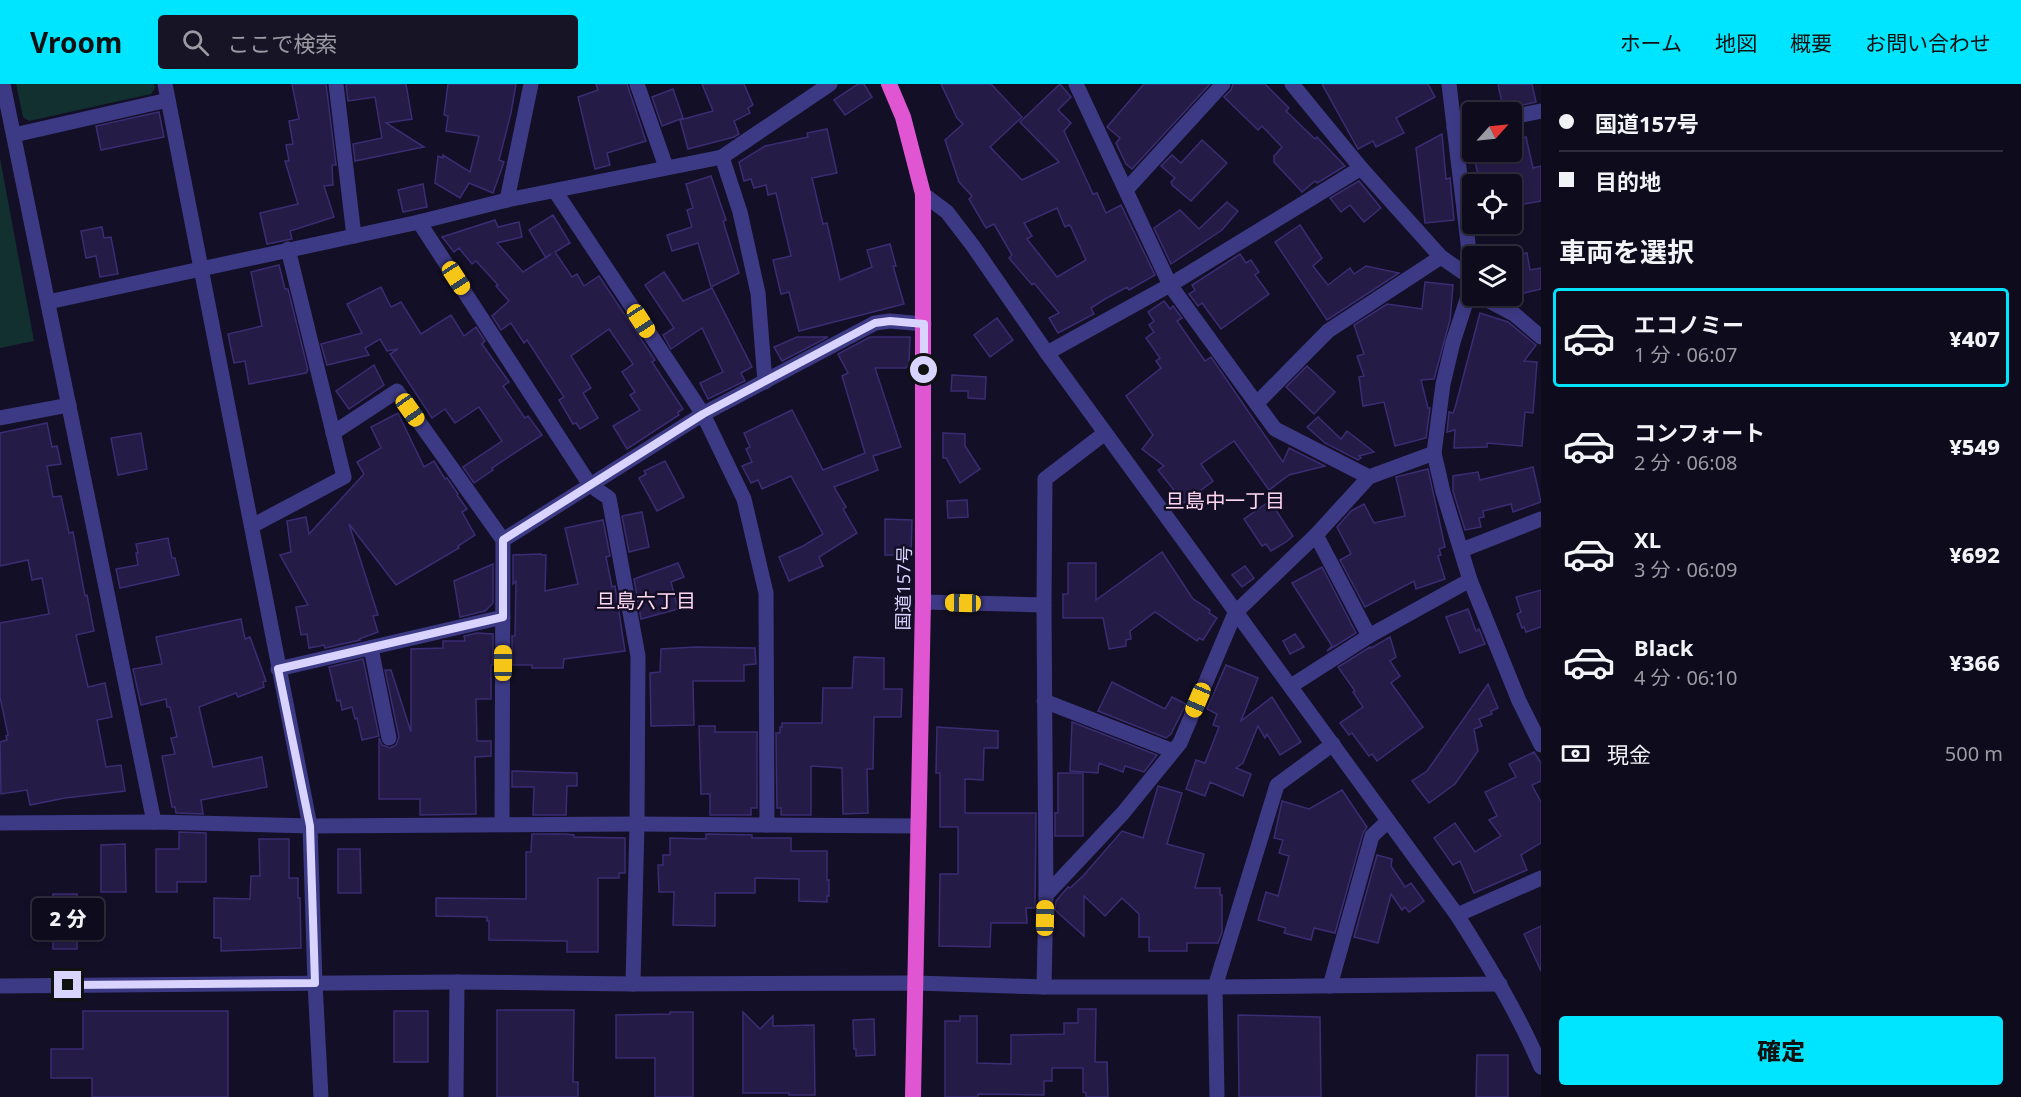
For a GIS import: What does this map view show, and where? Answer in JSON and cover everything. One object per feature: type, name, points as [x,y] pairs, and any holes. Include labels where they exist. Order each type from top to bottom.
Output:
[{"type":"highway","name":"国道157号","points":[[889,84],[903,117],[923,194],[923,603],[913,1097]]},
{"type":"street","points":[[3,84],[154,822]]},
{"type":"street","points":[[165,84],[310,826],[321,1097]]},
{"type":"street","points":[[336,84],[354,236]]},
{"type":"street","points":[[507,200],[531,84]]},
{"type":"street","points":[[637,84],[666,167]]},
{"type":"street","points":[[48,302],[419,222],[507,200],[722,157],[830,84]]},
{"type":"street","points":[[1076,84],[1170,285],[1275,429],[1369,477]]},
{"type":"street","points":[[1126,190],[1223,84]]},
{"type":"street","points":[[1292,84],[1361,168],[1462,277]]},
{"type":"street","points":[[1449,84],[1468,246]]},
{"type":"street","points":[[14,135],[168,100]]},
{"type":"street","points":[[1522,115],[1541,111]]},
{"type":"street","points":[[1454,128],[1462,126]]},
{"type":"street","points":[[722,157],[740,212],[758,293],[765,382]]},
{"type":"street","points":[[1047,353],[1170,285],[1361,168]]},
{"type":"street","points":[[555,191],[703,414],[744,499],[766,593],[767,825]]},
{"type":"street","points":[[923,194],[947,212],[974,246],[1047,353],[1457,915],[1500,984],[1541,1067]]},
{"type":"street","points":[[419,222],[590,485],[609,498],[638,656],[633,984]]},
{"type":"street","points":[[252,526],[344,477],[288,249]]},
{"type":"street","points":[[1257,403],[1328,331],[1441,257]]},
{"type":"street","points":[[1466,306],[1453,342],[1443,384],[1434,453],[1443,492],[1470,580],[1519,701],[1541,745]]},
{"type":"street","points":[[1501,306],[1541,337]]},
{"type":"street","points":[[503,540],[703,414],[875,323],[890,321],[924,324]]},
{"type":"street","points":[[333,433],[397,391],[503,540],[502,824]]},
{"type":"street","points":[[0,418],[69,405]]},
{"type":"street","points":[[1044,987],[1046,895],[1045,479],[1105,433]]},
{"type":"street","points":[[1046,895],[1123,813],[1180,743],[1235,612],[1316,535],[1369,477],[1434,453]]},
{"type":"street","points":[[1462,550],[1541,519]]},
{"type":"street","points":[[1316,535],[1369,636]]},
{"type":"street","points":[[1291,686],[1369,636],[1470,580]]},
{"type":"street","points":[[923,603],[1044,605]]},
{"type":"street","points":[[278,669],[503,617]]},
{"type":"street","points":[[371,648],[389,738]]},
{"type":"street","points":[[1044,701],[1173,751]]},
{"type":"street","points":[[1217,1097],[1215,987],[1277,784],[1333,744]]},
{"type":"street","points":[[1330,986],[1372,836],[1388,821]]},
{"type":"street","points":[[0,823],[154,822],[310,826],[502,824],[919,826]]},
{"type":"street","points":[[1457,915],[1541,878]]},
{"type":"street","points":[[0,986],[457,982],[916,983],[1044,987],[1500,984]]},
{"type":"street","points":[[456,1097],[457,982]]},
{"type":"green space","points":[[16,84],[154,84],[155,88],[151,94],[29,121],[23,117]]},
{"type":"green space","points":[[0,158],[34,341],[0,348]]},
{"type":"building","points":[[292,84],[326,84],[336,165],[332,165],[333,185],[324,186],[334,217],[290,231],[292,239],[267,244],[260,213],[298,204],[285,161],[289,161],[286,145],[293,144],[289,121],[299,119]]},
{"type":"building","points":[[346,84],[406,84],[412,119],[386,123],[424,147],[355,161],[353,144],[382,138],[375,97],[348,101]]},
{"type":"building","points":[[448,84],[516,84],[499,160],[504,162],[493,193],[469,183],[460,198],[435,183],[438,156],[443,158],[443,155],[470,172],[479,136],[446,131],[448,116],[444,115]]},
{"type":"building","points":[[596,84],[627,84],[646,141],[607,153],[610,165],[595,169],[578,97],[598,90]]},
{"type":"building","points":[[702,84],[744,84],[753,105],[748,108],[750,113],[734,121],[739,134],[688,149],[680,120],[713,111]]},
{"type":"building","points":[[858,84],[864,84],[872,97],[845,115],[834,100]]},
{"type":"building","points":[[941,84],[991,84],[1022,117],[990,147],[1022,180],[1059,162],[1020,122],[1060,84],[1071,97],[1058,110],[1071,123],[1064,131],[1093,194],[1097,193],[1106,213],[1121,205],[1155,275],[1129,290],[1127,287],[1105,299],[1091,308],[1094,314],[1058,333],[1049,318],[1059,313],[1009,258],[1012,255],[994,224],[986,228],[969,199],[972,196],[959,182],[945,140],[963,124],[957,118]],"holes":[[[1057,208],[1065,227],[1069,225],[1071,227],[1086,260],[1057,277],[1027,239],[1032,236],[1024,223]]]},
{"type":"building","points":[[1144,84],[1210,84],[1132,169],[1126,164],[1116,143],[1120,138],[1107,127]]},
{"type":"building","points":[[1233,84],[1265,84],[1289,108],[1286,111],[1315,139],[1317,137],[1345,166],[1317,183],[1315,181],[1302,192],[1274,162],[1274,156],[1282,147],[1262,126],[1258,130],[1224,97]]},
{"type":"building","points":[[1322,84],[1428,84],[1435,97],[1396,118],[1404,133],[1376,147],[1373,141],[1358,149]]},
{"type":"building","points":[[1498,84],[1532,84],[1536,102],[1522,105],[1522,102],[1502,102]]},
{"type":"building","points":[[673,89],[683,118],[662,126],[652,97]]},
{"type":"building","points":[[159,112],[164,137],[101,150],[96,126]]},
{"type":"building","points":[[827,129],[837,173],[812,178],[823,224],[827,223],[840,280],[872,267],[867,250],[890,244],[896,266],[893,266],[904,304],[799,331],[789,292],[781,294],[773,260],[791,256],[776,193],[768,195],[766,185],[754,188],[751,179],[744,181],[739,162],[765,146],[808,137],[807,133]]},
{"type":"building","points":[[1442,134],[1446,179],[1450,178],[1454,220],[1425,223],[1416,148]]},
{"type":"building","points":[[1526,137],[1533,168],[1541,166],[1541,201],[1522,204],[1522,174],[1478,174],[1475,162],[1522,162],[1522,138]]},
{"type":"building","points":[[1202,140],[1227,163],[1191,201],[1172,185],[1171,182],[1175,178],[1161,166],[1172,155],[1181,163]]},
{"type":"building","points":[[711,176],[726,220],[723,221],[739,273],[711,287],[698,243],[672,251],[667,235],[692,227],[687,210],[693,208],[686,184]]},
{"type":"building","points":[[1359,181],[1381,208],[1364,222],[1350,205],[1341,212],[1330,198]]},
{"type":"building","points":[[423,184],[427,207],[403,212],[398,190]]},
{"type":"building","points":[[1227,202],[1238,211],[1222,230],[1171,264],[1154,228],[1180,210],[1199,229]]},
{"type":"building","points":[[553,215],[570,243],[555,252],[572,277],[577,274],[584,286],[599,276],[655,360],[652,362],[683,409],[678,412],[679,415],[627,449],[613,426],[640,410],[630,395],[635,392],[622,372],[633,364],[609,329],[571,356],[591,388],[583,393],[598,418],[580,429],[576,423],[573,424],[559,400],[564,397],[527,340],[524,343],[511,323],[501,330],[492,316],[509,301],[496,286],[498,285],[476,261],[472,264],[459,248],[454,252],[442,237],[495,220],[498,227],[519,222],[522,237],[497,243],[523,272],[546,257],[529,230]]},
{"type":"building","points":[[1300,225],[1322,258],[1313,266],[1328,285],[1350,268],[1354,274],[1366,266],[1399,273],[1327,320],[1275,242]]},
{"type":"building","points":[[102,227],[104,238],[111,237],[118,274],[100,277],[96,256],[86,258],[81,231]]},
{"type":"building","points":[[1527,253],[1530,270],[1541,268],[1541,289],[1522,294],[1522,254]]},
{"type":"building","points":[[1240,254],[1246,263],[1251,260],[1259,272],[1255,275],[1269,294],[1221,329],[1202,303],[1198,306],[1189,294],[1195,290],[1192,285]]},
{"type":"building","points":[[279,265],[285,289],[288,289],[308,370],[306,373],[249,384],[245,361],[234,363],[228,334],[262,326],[251,272]]},
{"type":"building","points":[[664,272],[683,301],[712,288],[752,367],[741,373],[745,381],[708,399],[700,383],[723,372],[702,328],[671,349],[663,335],[674,328],[645,285]]},
{"type":"building","points":[[1425,282],[1453,285],[1450,320],[1434,379],[1421,380],[1428,408],[1430,408],[1426,438],[1395,446],[1384,402],[1363,406],[1359,377],[1364,376],[1357,356],[1364,354],[1354,325],[1387,304],[1422,309]]},
{"type":"building","points":[[381,287],[391,307],[401,302],[421,334],[451,315],[464,336],[476,327],[485,341],[482,344],[509,382],[503,386],[525,418],[528,416],[542,435],[492,468],[493,470],[474,483],[463,467],[502,441],[479,407],[455,423],[445,409],[432,418],[390,354],[398,349],[387,351],[380,339],[365,348],[369,355],[327,365],[321,344],[362,333],[347,304]]},
{"type":"building","points":[[1164,301],[1170,309],[1173,306],[1182,318],[1177,321],[1205,361],[1211,357],[1283,462],[1289,448],[1325,466],[1289,475],[1269,490],[1234,441],[1201,464],[1213,481],[1184,503],[1158,470],[1164,466],[1142,449],[1153,435],[1126,396],[1161,368],[1156,361],[1160,358],[1146,338],[1154,332],[1149,325],[1154,321],[1148,312]]},
{"type":"building","points":[[1480,313],[1508,322],[1536,345],[1524,361],[1537,362],[1533,413],[1525,412],[1522,446],[1487,443],[1487,447],[1454,448],[1455,430],[1447,432],[1449,412],[1453,413],[1455,408]]},
{"type":"building","points":[[997,318],[1013,340],[990,357],[974,335]]},
{"type":"building","points":[[797,337],[828,337],[782,361],[774,347]]},
{"type":"building","points":[[870,337],[910,337],[909,363],[906,368],[875,368],[901,447],[873,456],[878,470],[834,487],[857,533],[819,557],[823,566],[789,581],[779,557],[823,534],[791,476],[762,489],[758,480],[751,483],[742,466],[752,462],[746,449],[750,447],[744,433],[792,410],[823,470],[865,453],[842,376],[848,373],[838,354]]},
{"type":"building","points":[[374,365],[384,385],[349,409],[336,391]]},
{"type":"building","points":[[1307,366],[1335,392],[1314,414],[1286,387]]},
{"type":"building","points":[[952,375],[986,377],[985,399],[968,398],[968,391],[951,391]]},
{"type":"building","points":[[398,413],[424,467],[434,461],[458,494],[467,509],[462,512],[475,535],[458,546],[459,548],[396,585],[349,524],[378,615],[373,616],[378,632],[360,640],[325,648],[324,645],[309,648],[307,634],[301,635],[296,607],[308,605],[280,555],[291,552],[287,521],[306,517],[309,534],[364,474],[357,462],[381,448],[371,427]]},
{"type":"building","points":[[1318,417],[1341,439],[1347,431],[1374,452],[1359,456],[1361,458],[1358,460],[1325,443],[1307,427]]},
{"type":"building","points":[[47,423],[52,447],[57,446],[61,464],[47,466],[53,497],[61,496],[69,533],[73,532],[94,631],[76,635],[88,687],[105,683],[112,717],[97,720],[106,767],[121,765],[125,791],[65,798],[30,805],[27,790],[1,794],[0,742],[7,740],[8,735],[0,697],[0,623],[49,614],[42,578],[32,580],[28,560],[0,566],[0,433]]},
{"type":"building","points":[[141,433],[147,469],[118,475],[111,438]]},
{"type":"building","points":[[943,433],[965,434],[965,446],[980,469],[960,483],[946,458],[943,458]]},
{"type":"building","points":[[665,461],[684,497],[657,511],[639,478],[646,474],[644,471]]},
{"type":"building","points":[[1533,467],[1541,502],[1513,512],[1511,504],[1483,511],[1484,517],[1479,518],[1481,527],[1465,530],[1453,491],[1453,476],[1478,472],[1480,480]]},
{"type":"building","points":[[1428,469],[1445,547],[1439,549],[1441,555],[1438,556],[1445,579],[1416,589],[1414,581],[1365,607],[1340,560],[1351,554],[1337,527],[1351,511],[1364,504],[1374,523],[1405,516],[1396,477]]},
{"type":"building","points":[[967,500],[968,517],[948,518],[947,501]]},
{"type":"building","points":[[1270,501],[1293,536],[1271,551],[1266,544],[1262,546],[1244,519]]},
{"type":"building","points":[[642,512],[649,547],[629,552],[622,516]]},
{"type":"building","points":[[885,519],[912,520],[911,555],[885,555]]},
{"type":"building","points":[[603,520],[610,556],[606,557],[612,587],[615,586],[625,651],[564,659],[563,668],[532,668],[532,665],[512,665],[516,581],[513,584],[513,555],[546,555],[545,591],[578,584],[565,528]]},
{"type":"building","points":[[168,538],[172,558],[175,558],[179,575],[120,588],[116,569],[138,565],[136,544]]},
{"type":"building","points":[[1162,552],[1193,599],[1210,610],[1209,613],[1217,618],[1203,640],[1199,638],[1197,641],[1155,612],[1130,631],[1131,639],[1126,640],[1126,646],[1109,649],[1103,618],[1063,618],[1063,594],[1068,594],[1068,563],[1096,563],[1096,600]]},
{"type":"building","points":[[678,563],[684,577],[671,582],[678,609],[641,619],[634,579]]},
{"type":"building","points":[[493,564],[493,603],[485,611],[460,617],[454,581]]},
{"type":"building","points":[[1245,566],[1254,578],[1242,587],[1232,575]]},
{"type":"building","points":[[1322,567],[1356,633],[1327,651],[1332,646],[1292,583]]},
{"type":"building","points":[[1541,590],[1541,627],[1526,632],[1517,614],[1521,612],[1516,597]]},
{"type":"building","points":[[1468,609],[1476,631],[1479,629],[1485,644],[1460,653],[1446,617]]},
{"type":"building","points":[[241,619],[245,639],[250,637],[266,681],[263,682],[264,687],[238,697],[236,693],[199,707],[213,767],[262,757],[267,787],[201,800],[203,814],[176,813],[175,807],[172,807],[162,756],[175,754],[171,738],[177,737],[170,707],[167,707],[166,699],[141,705],[133,669],[162,664],[156,637]]},
{"type":"building","points":[[477,633],[493,634],[493,665],[491,665],[491,699],[476,699],[477,741],[491,741],[491,756],[475,757],[476,814],[420,815],[420,799],[379,799],[379,738],[382,745],[390,748],[396,745],[399,737],[385,670],[391,670],[411,732],[411,649],[443,648],[443,641],[465,641],[464,636]]},
{"type":"building","points":[[1295,634],[1304,647],[1290,654],[1283,641]]},
{"type":"building","points":[[1390,637],[1396,657],[1390,661],[1400,676],[1391,683],[1423,727],[1377,761],[1372,754],[1369,756],[1352,733],[1349,735],[1340,723],[1363,707],[1338,667]]},
{"type":"building","points":[[755,648],[756,664],[744,665],[744,681],[693,681],[694,725],[651,726],[650,673],[660,672],[661,649]]},
{"type":"building","points":[[854,657],[884,658],[884,689],[902,689],[901,717],[874,717],[873,769],[867,769],[868,813],[843,814],[842,768],[811,766],[811,815],[781,815],[781,808],[777,808],[776,733],[780,733],[782,723],[822,723],[823,688],[852,688]]},
{"type":"building","points":[[363,659],[379,736],[362,740],[352,707],[342,710],[340,700],[337,701],[329,667]]},
{"type":"building","points":[[1226,665],[1258,678],[1241,721],[1272,697],[1301,742],[1280,755],[1267,734],[1265,738],[1258,726],[1243,763],[1236,768],[1251,774],[1243,796],[1210,782],[1205,796],[1186,789],[1196,760],[1205,763],[1219,727],[1213,725],[1217,714],[1207,709]]},
{"type":"building","points":[[1112,682],[1165,709],[1172,697],[1186,704],[1171,734],[1166,738],[1098,711]]},
{"type":"building","points":[[1488,684],[1498,708],[1491,711],[1492,714],[1479,719],[1482,726],[1474,729],[1478,751],[1455,784],[1429,803],[1412,781],[1427,771]]},
{"type":"building","points":[[1072,722],[1157,755],[1144,772],[1125,766],[1123,772],[1099,763],[1098,773],[1070,771]]},
{"type":"building","points":[[699,726],[715,726],[715,732],[757,732],[757,808],[751,808],[751,815],[710,815],[710,794],[701,794]]},
{"type":"building","points":[[937,727],[998,731],[998,748],[984,748],[983,780],[965,779],[965,813],[1036,813],[1035,908],[1026,908],[1027,923],[991,923],[990,947],[939,946],[940,874],[958,874],[958,827],[940,827],[940,773],[936,773]]},
{"type":"building","points":[[1534,752],[1541,763],[1541,781],[1532,785],[1541,802],[1541,843],[1521,855],[1527,870],[1474,893],[1460,861],[1453,865],[1434,838],[1455,823],[1475,852],[1501,836],[1489,820],[1497,816],[1485,792],[1516,777],[1509,764]]},
{"type":"building","points":[[512,771],[577,773],[577,786],[567,786],[566,815],[533,815],[534,787],[512,787]]},
{"type":"building","points":[[1058,773],[1083,773],[1083,836],[1055,836],[1055,813],[1058,813]]},
{"type":"building","points":[[1158,786],[1182,793],[1167,844],[1204,854],[1195,888],[1220,888],[1222,932],[1218,943],[1187,943],[1187,951],[1149,951],[1149,937],[1139,937],[1139,914],[1122,898],[1105,916],[1084,896],[1084,936],[1055,910],[1056,901],[1068,887],[1070,888],[1083,876],[1122,831],[1143,838]]},
{"type":"building","points":[[1342,790],[1367,827],[1363,833],[1335,933],[1314,928],[1311,940],[1284,933],[1286,928],[1258,920],[1266,892],[1278,896],[1289,856],[1279,853],[1283,840],[1274,838],[1282,801],[1309,809]]},
{"type":"building","points":[[179,832],[206,833],[206,882],[177,882],[177,892],[156,892],[156,849],[179,849]]},
{"type":"building","points":[[532,834],[625,838],[625,873],[619,873],[619,878],[598,878],[598,952],[567,952],[567,941],[489,940],[487,917],[436,916],[436,898],[526,899],[526,852],[531,852]]},
{"type":"building","points":[[706,834],[752,835],[752,838],[791,838],[791,851],[827,851],[829,896],[827,896],[827,902],[799,901],[799,879],[755,878],[755,893],[715,893],[715,926],[673,925],[674,892],[659,892],[658,865],[663,865],[663,855],[670,855],[670,838],[706,839]]},
{"type":"building","points":[[259,839],[289,839],[289,878],[298,878],[301,948],[221,951],[221,938],[214,938],[214,898],[250,899],[251,876],[260,876]]},
{"type":"building","points":[[125,844],[126,892],[101,892],[101,845]]},
{"type":"building","points":[[338,849],[360,849],[361,893],[338,893]]},
{"type":"building","points":[[1377,855],[1392,859],[1391,866],[1405,887],[1411,883],[1424,901],[1409,912],[1405,907],[1402,910],[1391,894],[1378,943],[1354,937]]},
{"type":"building","points":[[53,894],[77,894],[77,949],[53,949]]},
{"type":"building","points":[[1541,926],[1541,971],[1524,934]]},
{"type":"building","points":[[1078,1009],[1096,1009],[1095,1062],[1107,1062],[1108,1097],[1086,1097],[1086,1093],[1083,1092],[1083,1068],[1052,1068],[1052,1081],[1044,1081],[1044,1095],[978,1094],[978,1097],[945,1097],[945,1021],[960,1021],[960,1016],[977,1016],[977,1063],[1011,1064],[1011,1035],[1064,1034],[1064,1023],[1078,1023]]},
{"type":"building","points":[[497,1010],[574,1010],[573,1082],[578,1082],[578,1097],[497,1097]]},
{"type":"building","points":[[83,1011],[228,1011],[228,1097],[92,1097],[92,1078],[51,1078],[51,1049],[83,1049]]},
{"type":"building","points":[[394,1011],[428,1011],[428,1062],[394,1062]]},
{"type":"building","points":[[670,1012],[693,1012],[693,1097],[655,1097],[655,1058],[616,1058],[616,1015],[670,1014]]},
{"type":"building","points":[[743,1012],[760,1029],[773,1016],[773,1026],[814,1025],[815,1095],[743,1093]]},
{"type":"building","points":[[1238,1015],[1320,1017],[1321,1097],[1239,1097]]},
{"type":"building","points":[[874,1019],[875,1055],[856,1056],[853,1020]]},
{"type":"building","points":[[1477,1055],[1508,1055],[1508,1097],[1476,1097]]},
{"type":"district","name":"旦島中一丁目","points":[[1225,500]]},
{"type":"district","name":"旦島六丁目","points":[[646,600]]},
{"type":"route","points":[[68,985],[315,983],[310,826],[278,669],[503,617],[503,540],[703,414],[875,323],[890,321],[924,324],[924,370]]}]
